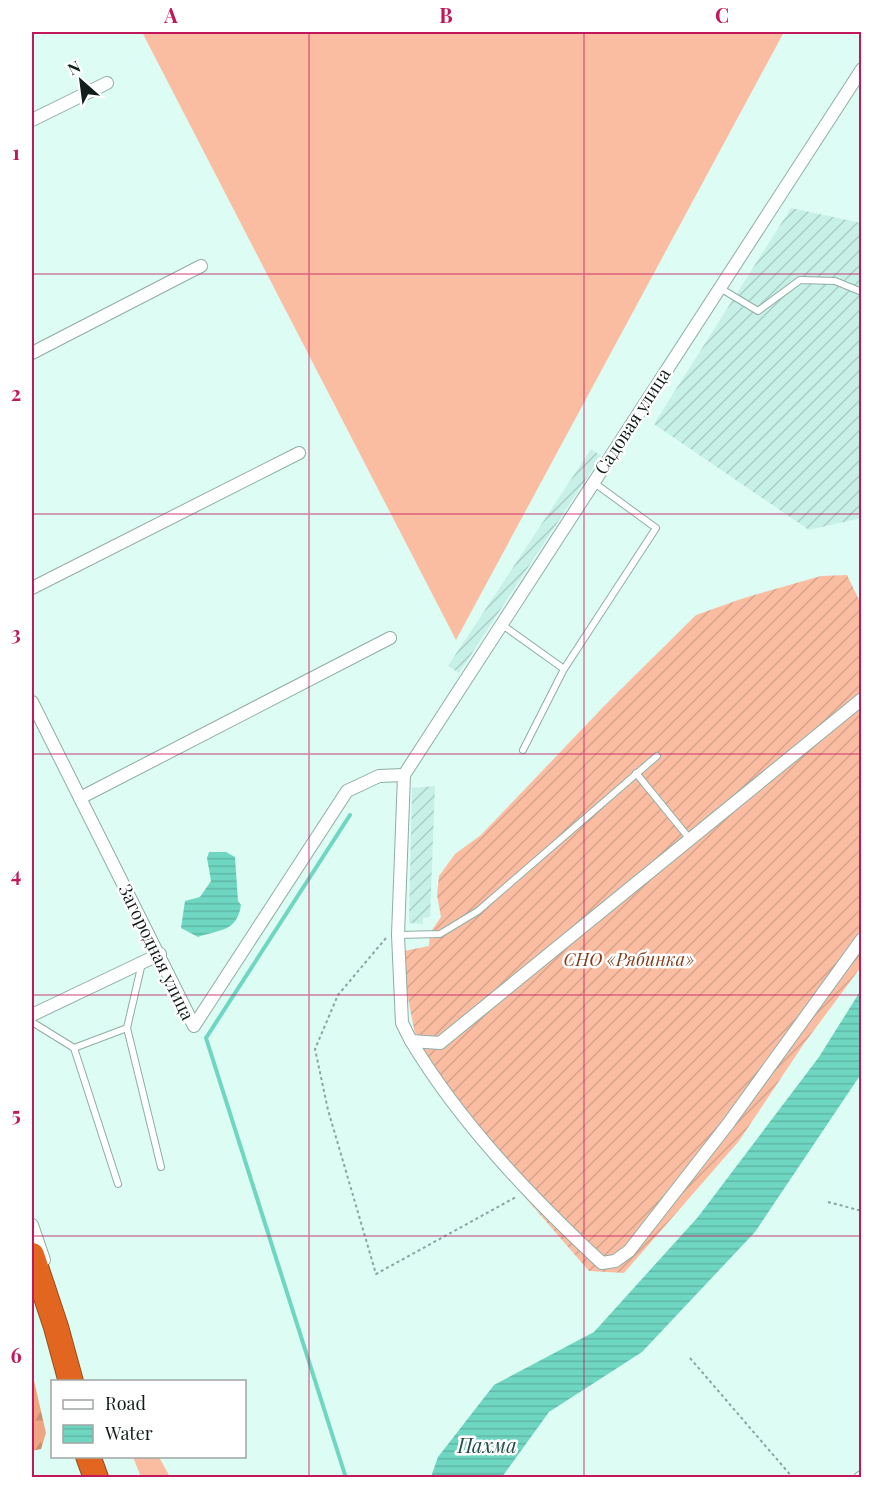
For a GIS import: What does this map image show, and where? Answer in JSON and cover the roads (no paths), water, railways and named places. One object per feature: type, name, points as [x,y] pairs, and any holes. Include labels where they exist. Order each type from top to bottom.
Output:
[{"type":"highway","points":[[32,1255],[56,1327],[70,1380]]},
{"type":"highway","points":[[32,1299],[59,1380]]},
{"type":"highway","points":[[91,1458],[96,1478]]},
{"type":"street","name":"Садовая улица","points":[[404,775],[861,69]]},
{"type":"street","points":[[32,120],[107,83]]},
{"type":"street","points":[[32,353],[201,266]]},
{"type":"street","points":[[32,588],[299,453]]},
{"type":"street","points":[[80,798],[390,638]]},
{"type":"street","points":[[411,1041],[440,1043],[861,699]]},
{"type":"street","name":"Загородная улица","points":[[32,702],[35,720],[80,798],[194,1026],[347,791],[380,776],[404,775]]},
{"type":"street","points":[[404,775],[397,930],[402,1023],[433,1077],[527,1188],[560,1224],[602,1263],[615,1261],[628,1251],[728,1124],[861,939]]},
{"type":"street","points":[[32,1015],[160,954]]},
{"type":"street","points":[[32,1225],[62,1312],[70,1380]]},
{"type":"lane","points":[[719,288],[758,312],[800,280],[835,281],[861,292]]},
{"type":"lane","points":[[523,750],[564,669],[656,528],[592,482]]},
{"type":"lane","points":[[501,623],[564,669]]},
{"type":"lane","points":[[397,930],[440,934],[478,911],[657,756]]},
{"type":"lane","points":[[636,773],[689,838]]},
{"type":"lane","points":[[142,962],[128,1028],[160,1167]]},
{"type":"lane","points":[[32,1022],[74,1048],[117,1184]]},
{"type":"lane","points":[[74,1048],[128,1028]]},
{"type":"water","points":[[209,852],[226,852],[235,857],[238,901],[241,905],[236,920],[231,925],[198,937],[181,928],[185,901],[200,897],[211,881],[207,858]]},
{"type":"water","name":"Пахма","points":[[861,990],[861,1074],[755,1232],[642,1352],[549,1412],[502,1477],[431,1477],[438,1457],[494,1385],[594,1332],[698,1217],[819,1057]]},
{"type":"waterway","points":[[346,1478],[206,1038],[350,815]]},
{"type":"park label","name":"СНО «Рябинка»","points":[[629,959]]}]
